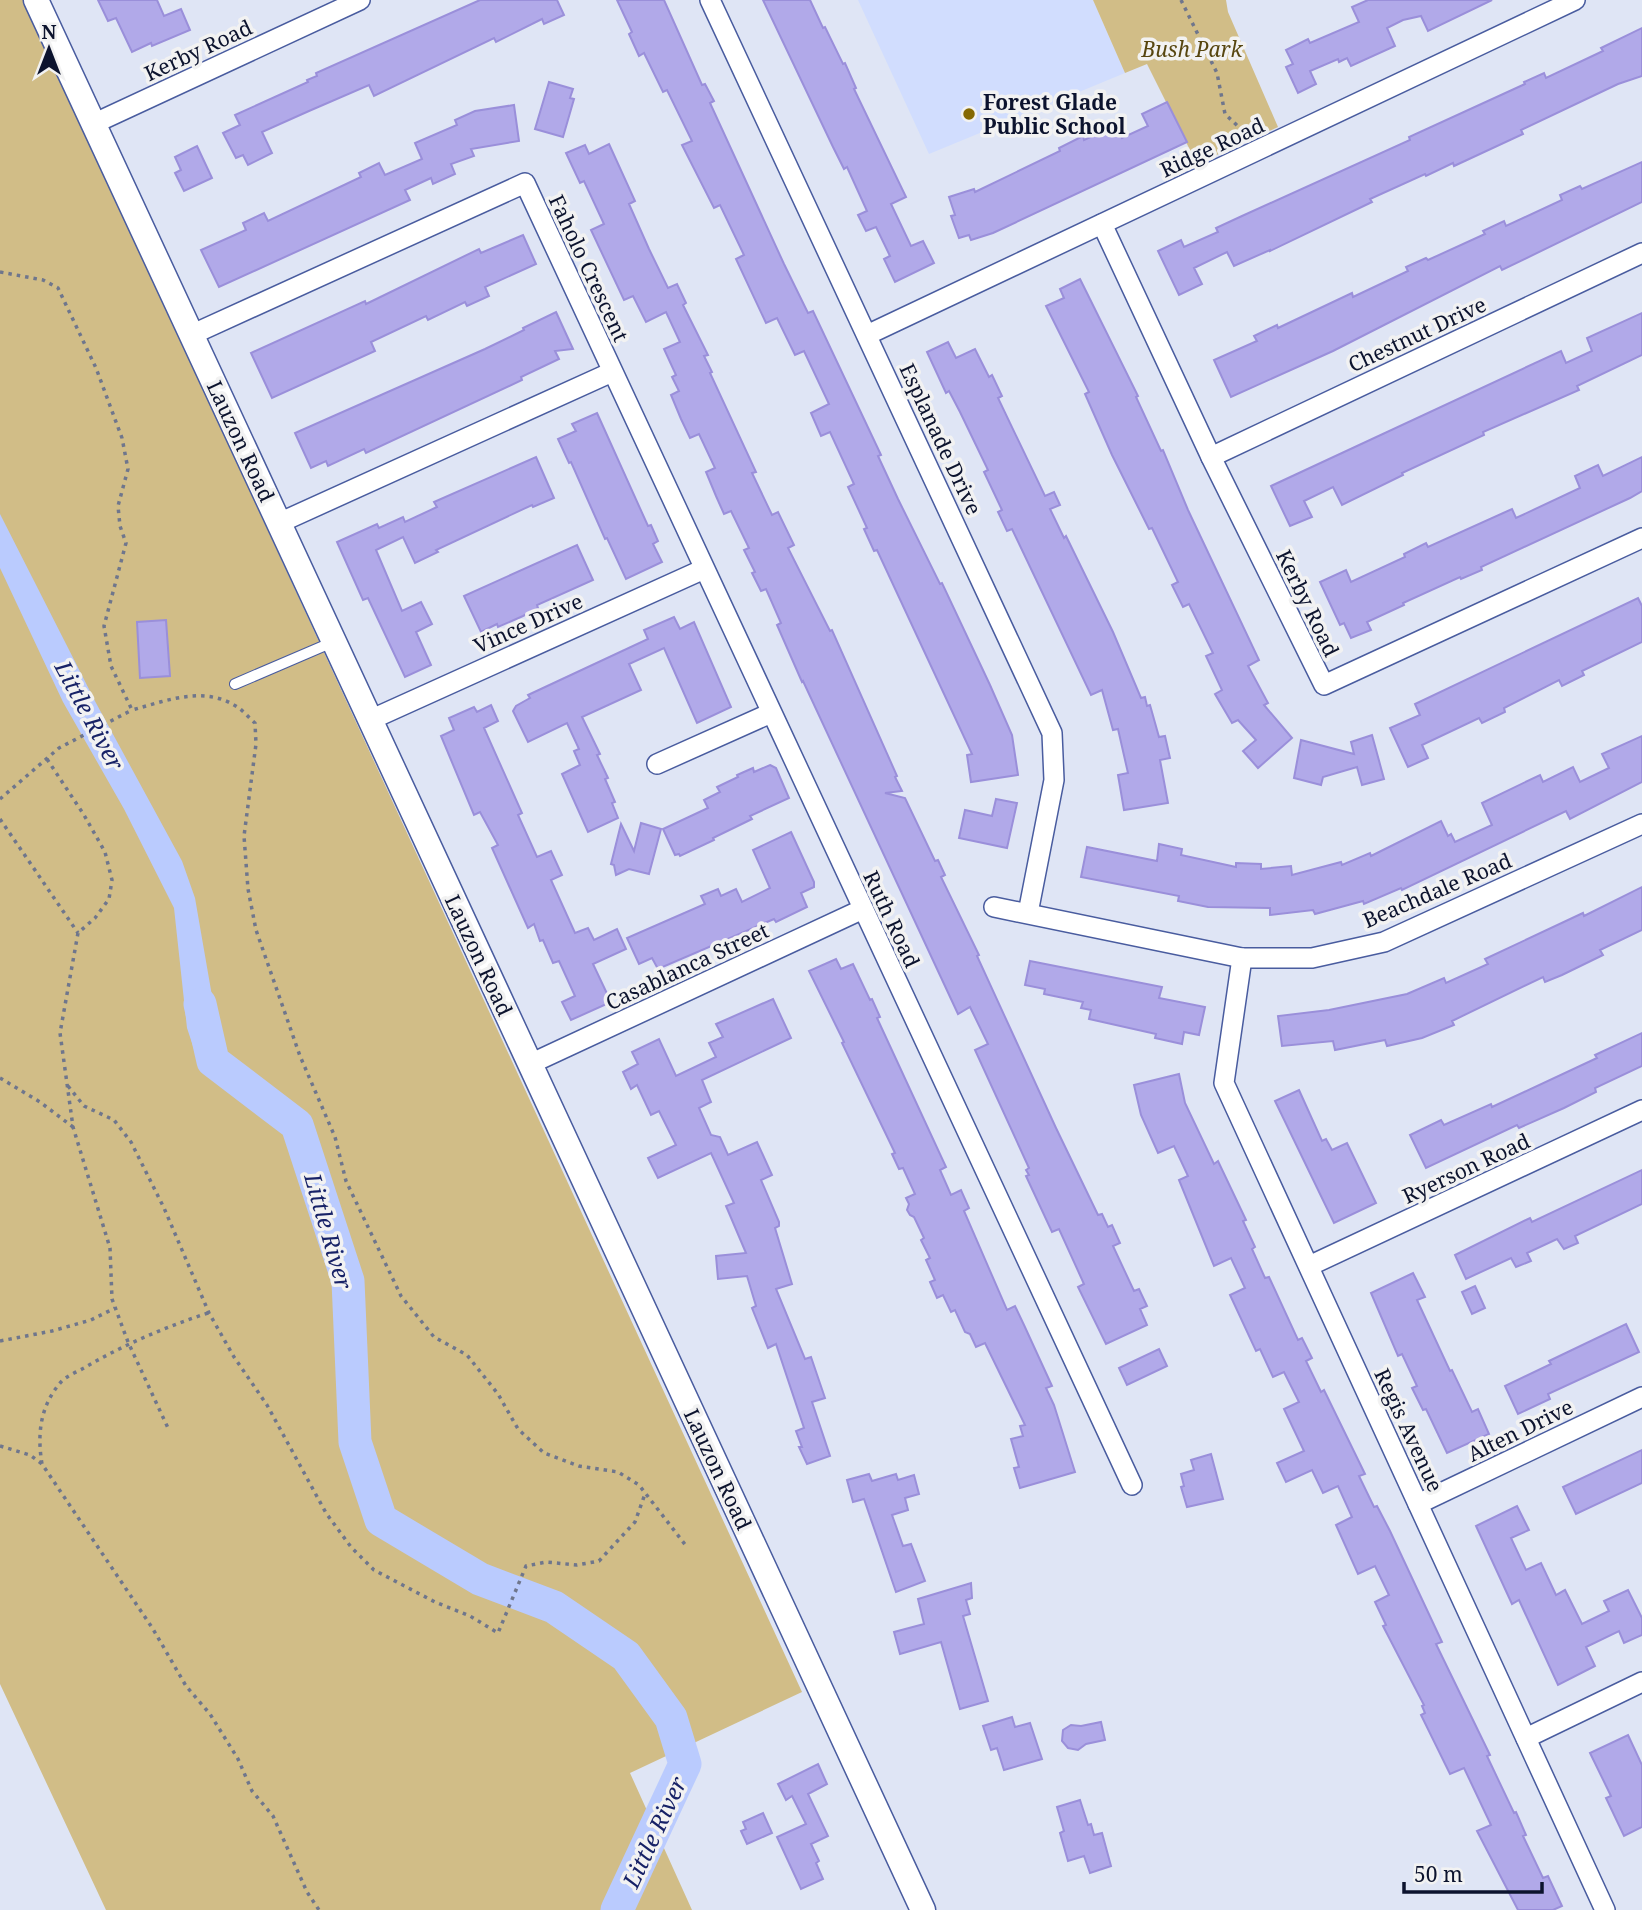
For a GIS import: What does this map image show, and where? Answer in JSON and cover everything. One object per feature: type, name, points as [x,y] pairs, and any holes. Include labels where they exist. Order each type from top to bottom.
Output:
[{"type":"street","name":"Lauzon Road","points":[[36,0],[923,1910]]},
{"type":"street","name":"Kerby Road","points":[[93,124],[360,0]]},
{"type":"street","name":"Esplanade Drive","points":[[710,0],[1052,733],[1054,780],[1028,913]]},
{"type":"street","name":"Ridge Road","points":[[867,335],[1575,0]]},
{"type":"street","name":"Faholo Crescent","points":[[191,335],[525,183],[612,372],[279,523]]},
{"type":"street","name":"Kerby Road","points":[[1102,224],[1211,457],[1324,685],[1642,538]]},
{"type":"street","name":"Chestnut Drive","points":[[1211,457],[1642,253]]},
{"type":"street","name":"Ruth Road","points":[[612,372],[1132,1485]]},
{"type":"street","name":"Vince Drive","points":[[370,720],[704,569]]},
{"type":"street","points":[[657,764],[771,713]]},
{"type":"street","name":"Beachdale Road","points":[[994,907],[1242,958],[1312,958],[1384,942],[1642,824]]},
{"type":"street","name":"Casablanca Street","points":[[530,1064],[863,909]]},
{"type":"street","name":"Regis Avenue","points":[[1242,958],[1224,1083],[1605,1910]]},
{"type":"street","name":"Ryerson Road","points":[[1309,1266],[1642,1110]]},
{"type":"street","name":"Alten Drive","points":[[1418,1504],[1642,1397]]},
{"type":"street","points":[[1526,1738],[1642,1682]]},
{"type":"lane","points":[[236,684],[334,642]]},
{"type":"path","points":[[1181,0],[1217,74],[1225,114],[1243,131]]},
{"type":"path","points":[[0,272],[43,279],[58,288],[96,368],[122,438],[128,469],[118,506],[120,526],[126,542],[104,626],[111,666],[132,710]]},
{"type":"path","points":[[0,799],[59,748],[132,710],[181,697],[209,696],[235,705],[255,723],[256,744],[244,836],[248,889],[256,930],[300,1055],[335,1137],[346,1181],[401,1296],[434,1337],[467,1355],[498,1395],[518,1429],[544,1453],[579,1466],[618,1472],[639,1485],[687,1547]]},
{"type":"path","points":[[47,759],[84,815],[99,843],[113,880],[109,899],[95,918],[78,933],[60,1033],[73,1128],[110,1248],[113,1299],[129,1345],[168,1428]]},
{"type":"path","points":[[0,819],[78,933]]},
{"type":"path","points":[[0,1079],[40,1102],[73,1128]]},
{"type":"path","points":[[68,1086],[84,1106],[114,1120],[131,1142],[164,1208],[209,1313],[234,1357],[267,1405],[326,1513],[351,1547],[374,1570],[470,1616],[498,1633],[526,1566],[546,1562],[577,1565],[599,1561],[635,1522],[645,1494]]},
{"type":"path","points":[[0,1341],[91,1320],[116,1308]]},
{"type":"path","points":[[209,1313],[167,1327],[62,1380],[45,1407],[38,1440],[43,1464],[153,1629],[186,1686],[210,1714],[237,1759],[252,1791],[273,1816],[307,1892],[319,1910]]},
{"type":"path","points":[[0,1446],[30,1455],[43,1464]]},
{"type":"shaded area","name":"Forest Glade Public School","points":[[858,0],[1093,0],[1125,73],[929,154]]},
{"type":"green space","points":[[0,0],[24,0],[802,1692],[630,1773],[692,1910],[106,1910],[0,1684]]},
{"type":"green space","name":"Bush Park","points":[[1093,0],[1226,0],[1228,12],[1278,127],[1197,164],[1147,64],[1125,73]]},
{"type":"water","points":[[0,514],[96,703],[182,861],[195,898],[220,1042],[195,1052],[187,1028],[174,908],[124,809],[63,702],[0,568]]},
{"type":"building","points":[[98,0],[157,0],[164,16],[181,9],[190,30],[132,52],[116,18],[108,21]]},
{"type":"building","points":[[480,0],[557,0],[564,15],[544,24],[542,19],[496,42],[494,38],[374,96],[369,85],[309,111],[262,132],[272,153],[248,165],[243,155],[236,158],[223,133],[240,125],[235,115],[308,82],[307,80],[317,76],[316,73]]},
{"type":"building","points":[[617,0],[664,0],[702,85],[705,84],[714,101],[710,103],[784,264],[808,313],[813,311],[881,455],[878,456],[898,499],[940,584],[942,583],[990,685],[1012,735],[1018,775],[971,782],[967,755],[972,754],[877,550],[874,551],[864,529],[867,528],[848,487],[854,484],[830,432],[821,436],[811,413],[829,404],[804,351],[795,355],[777,318],[766,323],[736,259],[744,255],[720,205],[714,208],[682,145],[692,141],[667,90],[663,92],[644,53],[639,56],[629,34],[632,32]]},
{"type":"building","points":[[763,0],[810,0],[843,64],[845,63],[856,88],[854,89],[906,197],[891,204],[911,246],[923,241],[934,263],[895,282],[884,259],[890,256],[876,227],[866,231],[858,215],[867,211],[847,167],[844,169],[833,147]]},
{"type":"building","points":[[1368,0],[1492,0],[1428,31],[1421,16],[1403,20],[1387,28],[1395,46],[1351,66],[1347,58],[1339,62],[1338,59],[1310,71],[1316,84],[1298,93],[1286,67],[1293,64],[1286,50],[1308,39],[1310,43],[1359,22],[1352,7]]},
{"type":"building","points":[[1642,28],[1642,76],[1618,84],[1521,130],[1523,134],[1454,166],[1453,163],[1370,199],[1372,202],[1270,251],[1234,266],[1227,252],[1194,268],[1202,284],[1179,295],[1158,251],[1181,240],[1184,247],[1218,232],[1216,228],[1410,140],[1409,137],[1525,84],[1524,82],[1544,73],[1546,78],[1603,51],[1601,48]]},
{"type":"building","points":[[549,82],[573,89],[570,98],[574,99],[563,137],[535,129]]},
{"type":"building","points":[[1167,102],[1187,142],[993,233],[971,240],[969,235],[959,238],[951,216],[955,215],[949,197],[974,189],[975,192],[1060,151],[1059,148],[1083,136],[1084,140],[1116,125],[1122,138],[1148,126],[1142,114]]},
{"type":"building","points":[[514,105],[519,141],[471,149],[474,156],[451,164],[455,174],[433,184],[431,178],[405,190],[410,200],[219,287],[201,250],[246,230],[243,223],[264,213],[268,221],[361,177],[359,173],[379,163],[385,175],[422,159],[415,143],[457,125],[455,120],[475,111]]},
{"type":"building","points":[[609,144],[635,201],[629,204],[649,249],[668,288],[677,284],[686,303],[683,305],[708,355],[704,356],[712,372],[710,373],[756,472],[752,473],[772,515],[778,512],[794,545],[788,548],[830,631],[832,630],[897,776],[895,777],[902,791],[885,793],[905,798],[935,861],[938,860],[945,875],[941,877],[1056,1128],[1098,1215],[1102,1214],[1108,1227],[1112,1225],[1120,1243],[1113,1246],[1134,1291],[1139,1289],[1147,1306],[1140,1309],[1147,1325],[1106,1344],[1078,1287],[1084,1284],[1059,1229],[1052,1232],[1026,1176],[1029,1175],[1026,1170],[1029,1168],[975,1050],[988,1044],[970,1007],[958,1014],[802,682],[777,625],[781,623],[766,589],[761,591],[752,573],[755,572],[744,550],[749,548],[731,511],[724,514],[706,472],[715,468],[699,434],[690,438],[681,419],[671,395],[679,391],[672,377],[676,375],[664,349],[680,342],[666,312],[646,322],[633,296],[624,300],[591,230],[604,224],[584,181],[580,183],[566,153],[585,145],[589,154]]},
{"type":"building","points":[[197,146],[212,178],[184,191],[175,173],[181,170],[175,157]]},
{"type":"building","points":[[1642,162],[1642,202],[1502,270],[1500,266],[1333,351],[1231,397],[1214,360],[1257,341],[1254,336],[1277,325],[1278,328],[1352,293],[1353,297],[1408,271],[1406,267],[1485,234],[1483,231],[1504,221],[1506,226],[1562,200],[1560,195],[1580,186],[1582,189]]},
{"type":"building","points":[[523,235],[536,264],[485,287],[489,296],[467,306],[465,302],[428,320],[426,316],[371,342],[375,351],[272,398],[251,353],[365,301],[366,304],[479,249],[481,253]]},
{"type":"building","points":[[1080,279],[1138,396],[1136,397],[1259,660],[1248,666],[1268,703],[1264,705],[1292,738],[1258,768],[1243,751],[1256,740],[1238,720],[1232,723],[1215,694],[1222,690],[1206,656],[1213,653],[1189,604],[1183,607],[1172,585],[1178,582],[1112,455],[1085,394],[1089,392],[1046,306],[1064,298],[1060,289]]},
{"type":"building","points":[[556,312],[573,349],[555,351],[559,359],[521,377],[522,380],[366,453],[364,449],[328,466],[326,461],[311,468],[295,433],[485,349]]},
{"type":"building","points":[[1642,313],[1642,355],[1577,386],[1579,390],[1483,432],[1484,435],[1402,473],[1403,475],[1342,505],[1333,487],[1304,501],[1312,517],[1290,526],[1271,486],[1561,351],[1566,363],[1592,351],[1587,338]]},
{"type":"building","points":[[948,342],[956,358],[975,349],[1002,396],[998,398],[1045,496],[1054,492],[1060,505],[1050,509],[1113,632],[1141,698],[1145,697],[1147,706],[1150,705],[1159,737],[1165,736],[1170,758],[1160,760],[1168,803],[1124,810],[1118,775],[1128,773],[1118,729],[1113,730],[1102,690],[1091,695],[1012,529],[1007,531],[998,512],[1002,510],[984,472],[988,470],[927,352]]},
{"type":"building","points":[[597,413],[648,526],[651,525],[658,541],[653,544],[662,562],[626,579],[558,439],[576,431],[572,424]]},
{"type":"building","points":[[536,457],[554,498],[533,507],[532,505],[436,550],[438,552],[415,563],[403,537],[376,550],[402,611],[421,602],[432,624],[416,632],[431,665],[405,677],[368,598],[363,600],[337,542],[377,524],[379,528],[403,517],[405,522],[437,507],[434,502]]},
{"type":"building","points":[[1642,457],[1642,491],[1630,498],[1481,567],[1482,570],[1403,603],[1404,605],[1367,622],[1371,630],[1351,638],[1344,623],[1340,625],[1320,582],[1346,570],[1351,582],[1405,557],[1404,554],[1426,543],[1428,547],[1512,509],[1516,518],[1580,488],[1575,476],[1598,465],[1603,476]]},
{"type":"building","points":[[577,545],[593,580],[537,605],[538,608],[523,616],[481,632],[464,596]]},
{"type":"building","points":[[1638,598],[1642,606],[1642,642],[1582,671],[1584,675],[1562,686],[1559,680],[1504,708],[1505,712],[1482,723],[1479,718],[1422,745],[1428,758],[1408,767],[1390,728],[1420,715],[1415,704]]},
{"type":"building","points":[[674,617],[680,629],[694,622],[731,707],[697,723],[664,648],[629,664],[641,690],[582,717],[600,754],[597,755],[608,778],[605,779],[615,802],[612,803],[618,818],[588,832],[562,774],[580,765],[574,751],[579,749],[567,723],[528,742],[513,711],[516,706],[530,698],[528,695],[648,639],[644,630]]},
{"type":"building","points":[[166,620],[170,676],[140,678],[137,622]]},
{"type":"building","points":[[491,705],[498,721],[484,728],[522,813],[518,815],[537,857],[551,851],[562,875],[551,880],[575,933],[588,928],[594,940],[617,929],[626,949],[593,964],[611,1002],[571,1020],[562,1002],[575,996],[559,961],[553,963],[534,924],[528,928],[492,848],[498,845],[480,812],[474,815],[441,736],[454,730],[449,718],[474,707],[477,712]]},
{"type":"building","points":[[1372,735],[1384,779],[1362,785],[1357,767],[1323,777],[1321,785],[1294,778],[1301,740],[1354,754],[1351,742]]},
{"type":"building","points":[[1642,736],[1642,782],[1570,819],[1566,811],[1402,890],[1401,888],[1364,904],[1363,901],[1315,914],[1313,910],[1270,915],[1270,908],[1208,907],[1178,901],[1179,896],[1081,877],[1087,847],[1157,861],[1159,844],[1182,849],[1181,855],[1236,867],[1236,863],[1261,864],[1261,869],[1291,866],[1292,875],[1341,862],[1342,865],[1370,853],[1371,856],[1441,821],[1448,836],[1451,834],[1455,842],[1492,825],[1482,803],[1540,775],[1543,782],[1573,767],[1580,782],[1609,768],[1602,754]]},
{"type":"building","points":[[770,765],[776,768],[789,798],[750,816],[752,819],[713,838],[714,840],[680,856],[675,855],[663,829],[708,808],[704,800],[720,792],[717,787],[738,777],[737,775]]},
{"type":"building","points":[[996,799],[1017,803],[1007,848],[959,838],[965,810],[992,816]]},
{"type":"building","points":[[641,823],[661,829],[649,874],[629,869],[616,875],[614,865],[611,864],[621,824],[634,851]]},
{"type":"building","points":[[791,832],[814,882],[814,887],[801,893],[807,907],[658,969],[652,958],[639,964],[627,938],[705,904],[701,896],[718,889],[721,896],[736,889],[742,902],[770,888],[753,850]]},
{"type":"building","points":[[1642,887],[1642,930],[1600,950],[1603,955],[1545,982],[1543,977],[1452,1021],[1454,1025],[1422,1038],[1387,1046],[1385,1040],[1335,1050],[1333,1041],[1282,1046],[1278,1016],[1329,1010],[1407,994],[1444,978],[1446,983],[1488,964],[1485,959],[1583,913],[1584,916]]},
{"type":"building","points":[[836,959],[841,969],[853,964],[870,1000],[872,999],[880,1017],[877,1018],[946,1167],[940,1170],[951,1195],[961,1190],[969,1208],[964,1211],[1007,1310],[1015,1306],[1024,1325],[1052,1386],[1046,1388],[1075,1472],[1020,1488],[1014,1468],[1019,1467],[1011,1439],[1023,1436],[1020,1426],[1025,1425],[985,1343],[976,1347],[970,1334],[965,1332],[955,1310],[951,1312],[943,1295],[937,1298],[930,1282],[935,1280],[926,1260],[930,1258],[921,1240],[924,1238],[914,1217],[907,1210],[909,1204],[906,1198],[915,1194],[903,1168],[899,1169],[892,1154],[895,1153],[809,971]]},
{"type":"building","points":[[1030,961],[1162,987],[1159,998],[1205,1007],[1199,1035],[1184,1032],[1182,1044],[1155,1038],[1156,1034],[1089,1019],[1091,1010],[1081,1008],[1083,1002],[1044,994],[1045,989],[1025,985]]},
{"type":"building","points":[[773,999],[791,1038],[702,1080],[711,1102],[699,1108],[711,1135],[720,1137],[728,1155],[757,1142],[772,1175],[761,1180],[779,1222],[779,1226],[775,1228],[792,1284],[776,1289],[805,1359],[811,1357],[825,1398],[812,1402],[830,1456],[807,1464],[799,1447],[802,1447],[796,1431],[804,1428],[776,1344],[768,1348],[752,1308],[756,1306],[747,1276],[718,1279],[716,1256],[746,1253],[726,1206],[734,1203],[711,1153],[658,1178],[648,1158],[676,1145],[659,1111],[651,1115],[637,1085],[631,1089],[623,1072],[638,1064],[632,1052],[659,1039],[676,1076],[716,1057],[709,1043],[723,1037],[716,1024]]},
{"type":"building","points":[[1642,1033],[1642,1066],[1595,1088],[1596,1092],[1564,1108],[1519,1128],[1517,1125],[1426,1168],[1410,1135],[1441,1120],[1444,1125],[1491,1104],[1492,1107],[1597,1058],[1595,1055]]},
{"type":"building","points":[[1179,1074],[1185,1103],[1214,1164],[1218,1161],[1246,1220],[1243,1221],[1255,1247],[1252,1249],[1265,1278],[1269,1277],[1298,1340],[1302,1338],[1312,1358],[1306,1361],[1321,1392],[1324,1390],[1365,1474],[1359,1476],[1374,1507],[1377,1506],[1390,1531],[1442,1642],[1436,1644],[1490,1755],[1487,1756],[1514,1813],[1516,1812],[1526,1835],[1523,1836],[1543,1878],[1548,1876],[1562,1906],[1553,1910],[1518,1910],[1477,1831],[1491,1825],[1464,1768],[1450,1774],[1421,1715],[1425,1713],[1422,1706],[1424,1705],[1383,1626],[1386,1625],[1375,1602],[1389,1595],[1375,1566],[1358,1574],[1336,1525],[1352,1517],[1338,1486],[1323,1493],[1312,1470],[1286,1482],[1277,1463],[1304,1451],[1284,1409],[1299,1402],[1284,1372],[1273,1377],[1260,1349],[1256,1351],[1230,1295],[1245,1288],[1231,1258],[1214,1266],[1179,1180],[1188,1176],[1174,1146],[1158,1153],[1141,1115],[1134,1085]]},
{"type":"building","points":[[1299,1090],[1322,1141],[1326,1139],[1332,1150],[1347,1143],[1376,1203],[1334,1223],[1275,1101]]},
{"type":"building","points":[[1642,1170],[1642,1204],[1575,1236],[1578,1243],[1564,1249],[1557,1239],[1527,1253],[1531,1261],[1516,1267],[1511,1258],[1466,1279],[1455,1255],[1530,1218],[1532,1222]]},
{"type":"building","points":[[1413,1273],[1425,1297],[1417,1300],[1450,1371],[1452,1370],[1472,1412],[1478,1409],[1489,1434],[1447,1453],[1426,1409],[1423,1410],[1412,1388],[1417,1386],[1402,1354],[1398,1356],[1371,1293]]},
{"type":"building","points":[[1475,1286],[1485,1308],[1472,1314],[1462,1292]]},
{"type":"building","points":[[1626,1324],[1639,1352],[1548,1394],[1550,1399],[1518,1414],[1505,1386],[1551,1364],[1549,1361]]},
{"type":"building","points":[[1159,1349],[1167,1366],[1127,1385],[1119,1368]]},
{"type":"building","points":[[1642,1450],[1642,1483],[1576,1514],[1563,1487]]},
{"type":"building","points":[[1211,1454],[1223,1499],[1187,1507],[1181,1487],[1184,1486],[1181,1474],[1194,1470],[1191,1460]]},
{"type":"building","points":[[869,1474],[872,1481],[896,1474],[898,1480],[914,1475],[919,1494],[905,1498],[908,1510],[892,1515],[903,1546],[911,1544],[925,1581],[896,1592],[864,1499],[853,1502],[847,1480]]},
{"type":"building","points":[[1517,1506],[1529,1530],[1511,1538],[1526,1570],[1541,1563],[1556,1595],[1565,1590],[1582,1624],[1609,1611],[1604,1601],[1628,1590],[1642,1618],[1642,1635],[1624,1643],[1619,1631],[1586,1647],[1595,1666],[1558,1685],[1519,1600],[1512,1604],[1476,1526]]},
{"type":"building","points":[[971,1583],[972,1598],[966,1600],[970,1614],[963,1616],[988,1701],[960,1709],[941,1642],[900,1654],[894,1632],[924,1624],[918,1599]]},
{"type":"building","points":[[1012,1717],[1015,1727],[1030,1723],[1042,1759],[1004,1770],[997,1748],[991,1750],[983,1726]]},
{"type":"building","points":[[1101,1722],[1105,1740],[1086,1744],[1078,1750],[1068,1748],[1062,1741],[1063,1730],[1071,1725]]},
{"type":"building","points":[[1628,1735],[1642,1765],[1642,1827],[1624,1836],[1606,1798],[1611,1796],[1590,1753]]},
{"type":"building","points":[[818,1764],[827,1784],[808,1794],[828,1836],[811,1844],[823,1879],[801,1889],[777,1837],[806,1824],[792,1796],[786,1800],[778,1784]]},
{"type":"building","points":[[1080,1800],[1094,1835],[1102,1833],[1111,1866],[1090,1873],[1084,1856],[1068,1861],[1060,1833],[1064,1831],[1057,1807]]},
{"type":"building","points":[[763,1813],[772,1833],[747,1844],[741,1831],[746,1829],[743,1822]]},
{"type":"waterway","name":"Little River","points":[[200,1004],[213,1061],[297,1125],[348,1281],[355,1442],[381,1520],[480,1579],[554,1607],[626,1656],[671,1718],[685,1764],[617,1910]]},
{"type":"place","name":"Forest Glade Public School","points":[[969,114]]}]
